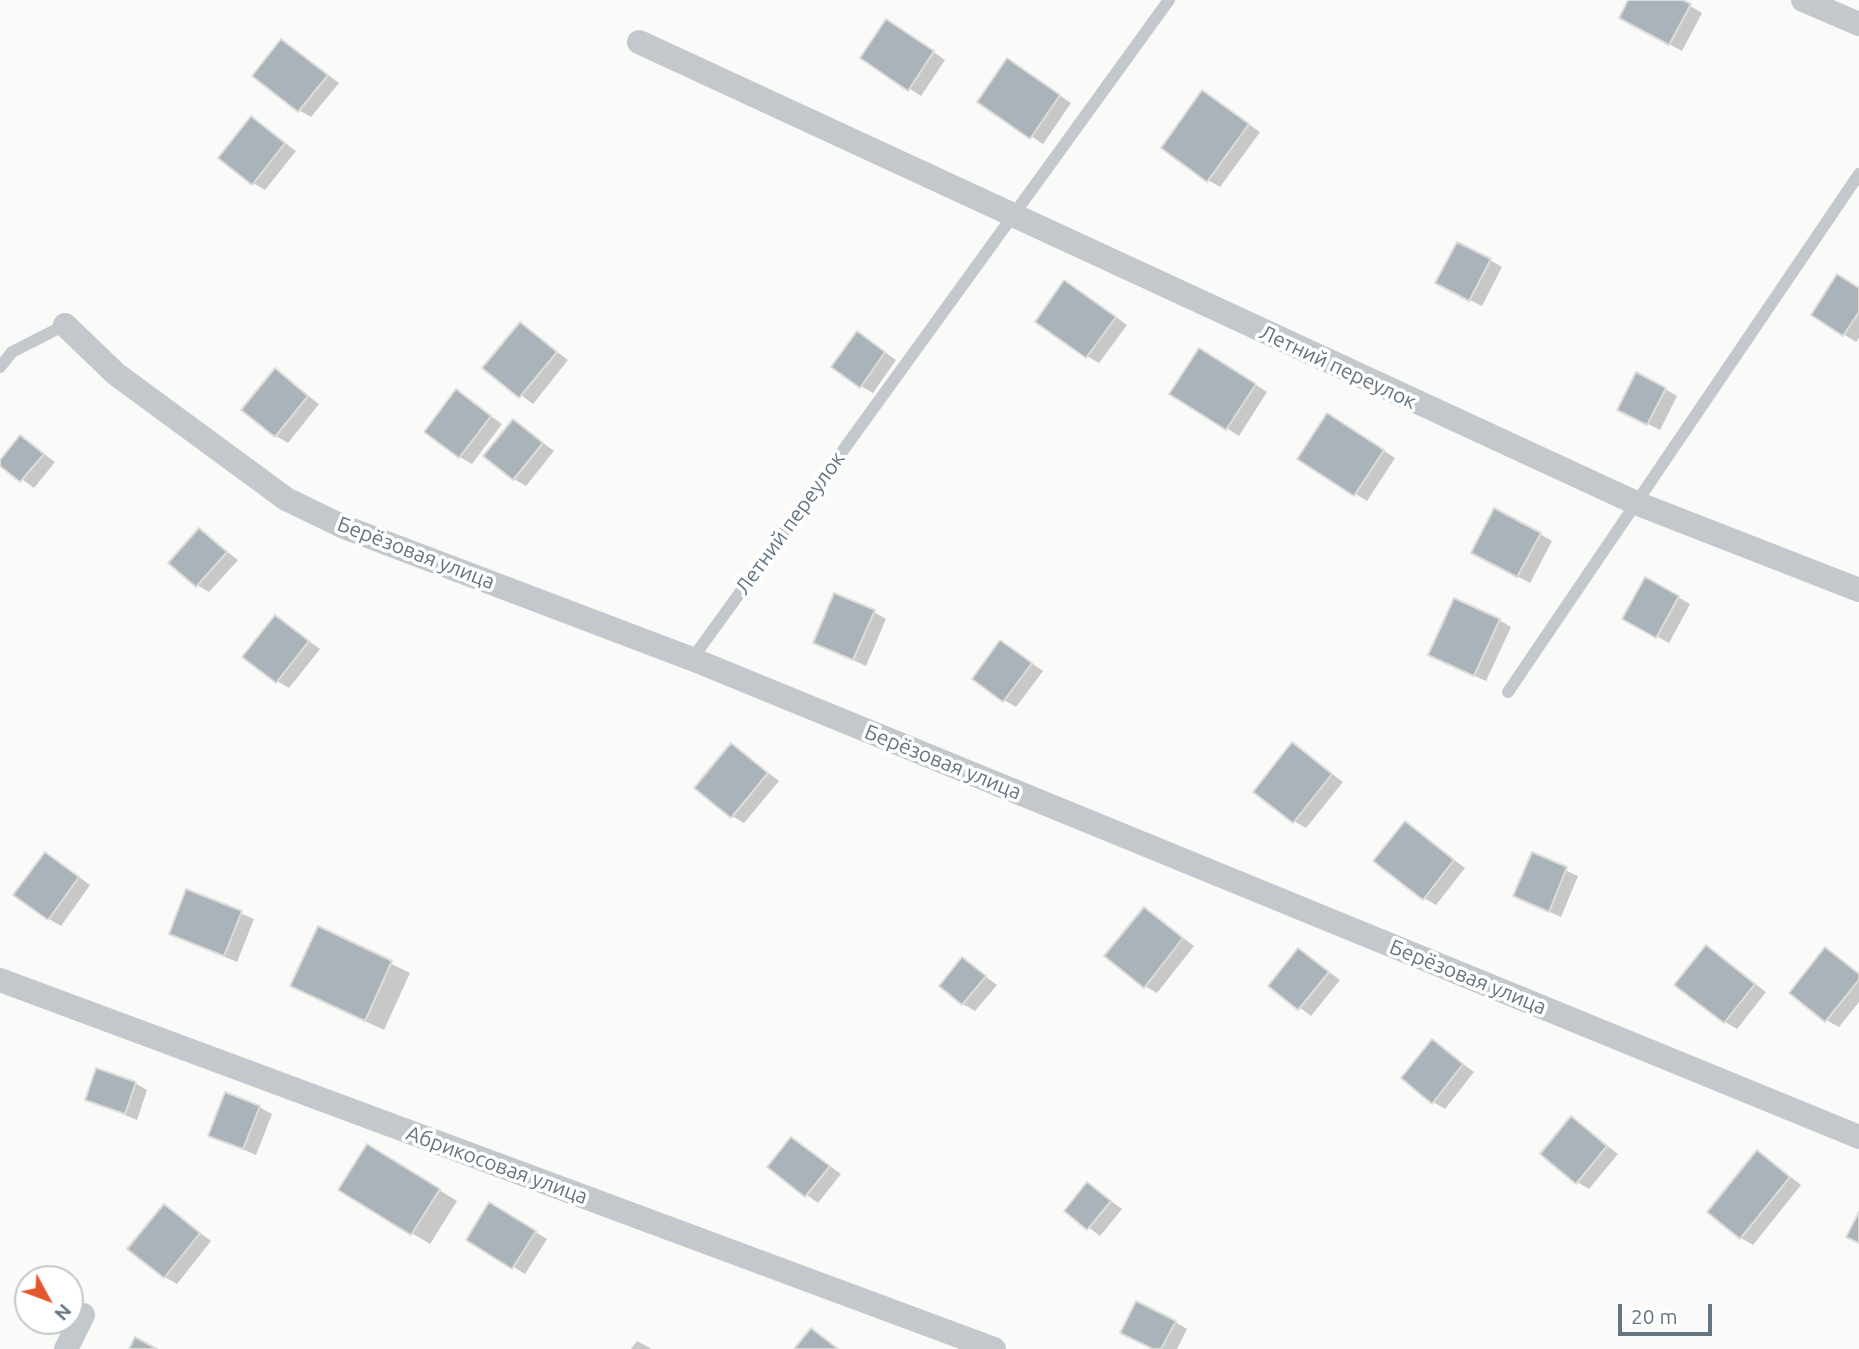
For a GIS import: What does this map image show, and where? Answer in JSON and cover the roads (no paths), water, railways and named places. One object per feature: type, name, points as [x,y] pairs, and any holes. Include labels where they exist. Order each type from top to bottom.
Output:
[{"type":"street","points":[[1803,0],[1859,23]]},
{"type":"street","name":"Летний переулок","points":[[639,42],[1636,503],[1859,590]]},
{"type":"street","name":"Берёзовая улица","points":[[65,324],[116,374],[286,499],[344,527],[692,659],[1859,1137]]},
{"type":"street","name":"Абрикосовая улица","points":[[0,980],[994,1349]]},
{"type":"lane","name":"Летний переулок","points":[[692,659],[1169,0]]},
{"type":"lane","points":[[1508,692],[1859,174]]},
{"type":"lane","points":[[0,367],[12,352],[65,324]]}]
